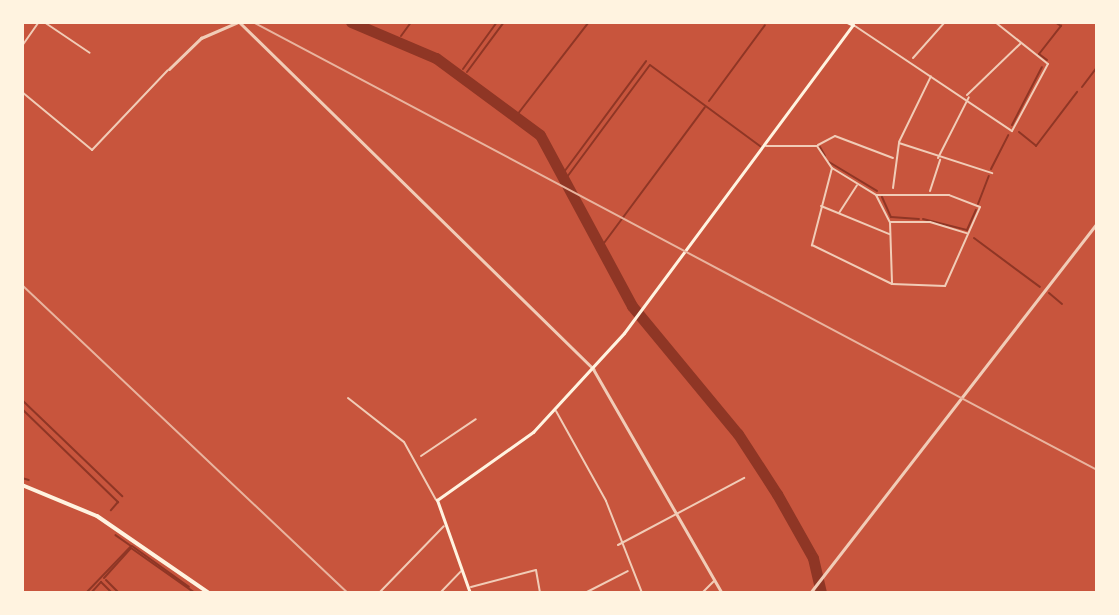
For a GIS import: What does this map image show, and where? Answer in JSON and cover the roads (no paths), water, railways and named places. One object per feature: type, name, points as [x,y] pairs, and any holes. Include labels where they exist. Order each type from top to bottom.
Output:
[{"type":"main road","points":[[470,590],[437,500],[555,409],[624,333],[652,300],[853,25],[847,22]]},
{"type":"main road","points":[[22,485],[97,516],[209,593]]},
{"type":"street","points":[[22,46],[42,22],[90,53]]},
{"type":"street","points":[[22,92],[92,150],[201,38],[239,22],[593,369],[722,593]]},
{"type":"street","points":[[912,59],[945,22]]},
{"type":"street","points":[[853,25],[968,96],[1012,131],[1048,64],[995,22]]},
{"type":"street","points":[[930,193],[939,159],[968,96],[1021,43]]},
{"type":"street","points":[[893,189],[894,158],[899,143],[932,75]]},
{"type":"street","points":[[766,146],[817,146],[835,136],[894,158]]},
{"type":"street","points":[[899,143],[939,159],[992,173]]},
{"type":"street","points":[[817,146],[832,168],[876,195],[890,222],[892,284]]},
{"type":"street","points":[[832,168],[812,245],[892,284],[945,286],[980,207],[930,193],[893,189],[876,195]]},
{"type":"street","points":[[838,214],[858,183]]},
{"type":"street","points":[[820,206],[890,234]]},
{"type":"street","points":[[890,222],[930,222],[969,234]]},
{"type":"street","points":[[810,593],[1097,223]]},
{"type":"street","points":[[348,398],[404,442],[437,500]]},
{"type":"street","points":[[555,409],[606,501],[618,545],[642,593]]},
{"type":"street","points":[[421,456],[476,419]]},
{"type":"street","points":[[618,545],[680,516],[744,478]]},
{"type":"street","points":[[379,593],[445,525]]},
{"type":"street","points":[[440,593],[463,569]]},
{"type":"street","points":[[470,590],[536,570],[540,593]]},
{"type":"street","points":[[585,593],[629,570]]},
{"type":"street","points":[[702,593],[715,580]]},
{"type":"waterway","points":[[351,22],[436,58],[540,135],[632,306],[738,434],[777,494],[813,558],[821,593]]},
{"type":"waterway","points":[[401,36],[411,22]]},
{"type":"waterway","points":[[463,69],[497,22]]},
{"type":"waterway","points":[[467,72],[504,22]]},
{"type":"waterway","points":[[517,115],[589,22]]},
{"type":"waterway","points":[[1047,60],[1039,54],[1061,26],[1055,22]]},
{"type":"waterway","points":[[709,101],[765,25]]},
{"type":"waterway","points":[[564,172],[646,61]]},
{"type":"waterway","points":[[567,177],[650,65],[760,146]]},
{"type":"waterway","points":[[1012,125],[1042,67]]},
{"type":"waterway","points":[[1082,87],[1097,67]]},
{"type":"waterway","points":[[1019,132],[1036,146],[1077,92]]},
{"type":"waterway","points":[[604,243],[705,107]]},
{"type":"waterway","points":[[991,169],[1008,135]]},
{"type":"waterway","points":[[820,147],[825,156]]},
{"type":"waterway","points":[[829,162],[877,191]]},
{"type":"waterway","points":[[978,204],[989,176]]},
{"type":"waterway","points":[[882,197],[891,217],[919,219]]},
{"type":"waterway","points":[[923,219],[967,230],[976,210]]},
{"type":"waterway","points":[[974,238],[1040,287]]},
{"type":"waterway","points":[[1049,293],[1062,304]]},
{"type":"waterway","points":[[22,400],[122,496]]},
{"type":"waterway","points":[[22,409],[118,502],[111,510]]},
{"type":"waterway","points":[[22,478],[29,480]]},
{"type":"waterway","points":[[86,593],[131,546],[115,535]]},
{"type":"waterway","points":[[132,546],[189,587]]},
{"type":"waterway","points":[[104,578],[131,548],[195,593]]},
{"type":"waterway","points":[[106,580],[119,593]]},
{"type":"waterway","points":[[91,593],[101,582],[112,593]]},
{"type":"railway","points":[[253,22],[1097,470]]},
{"type":"railway","points":[[22,285],[348,593]]}]
